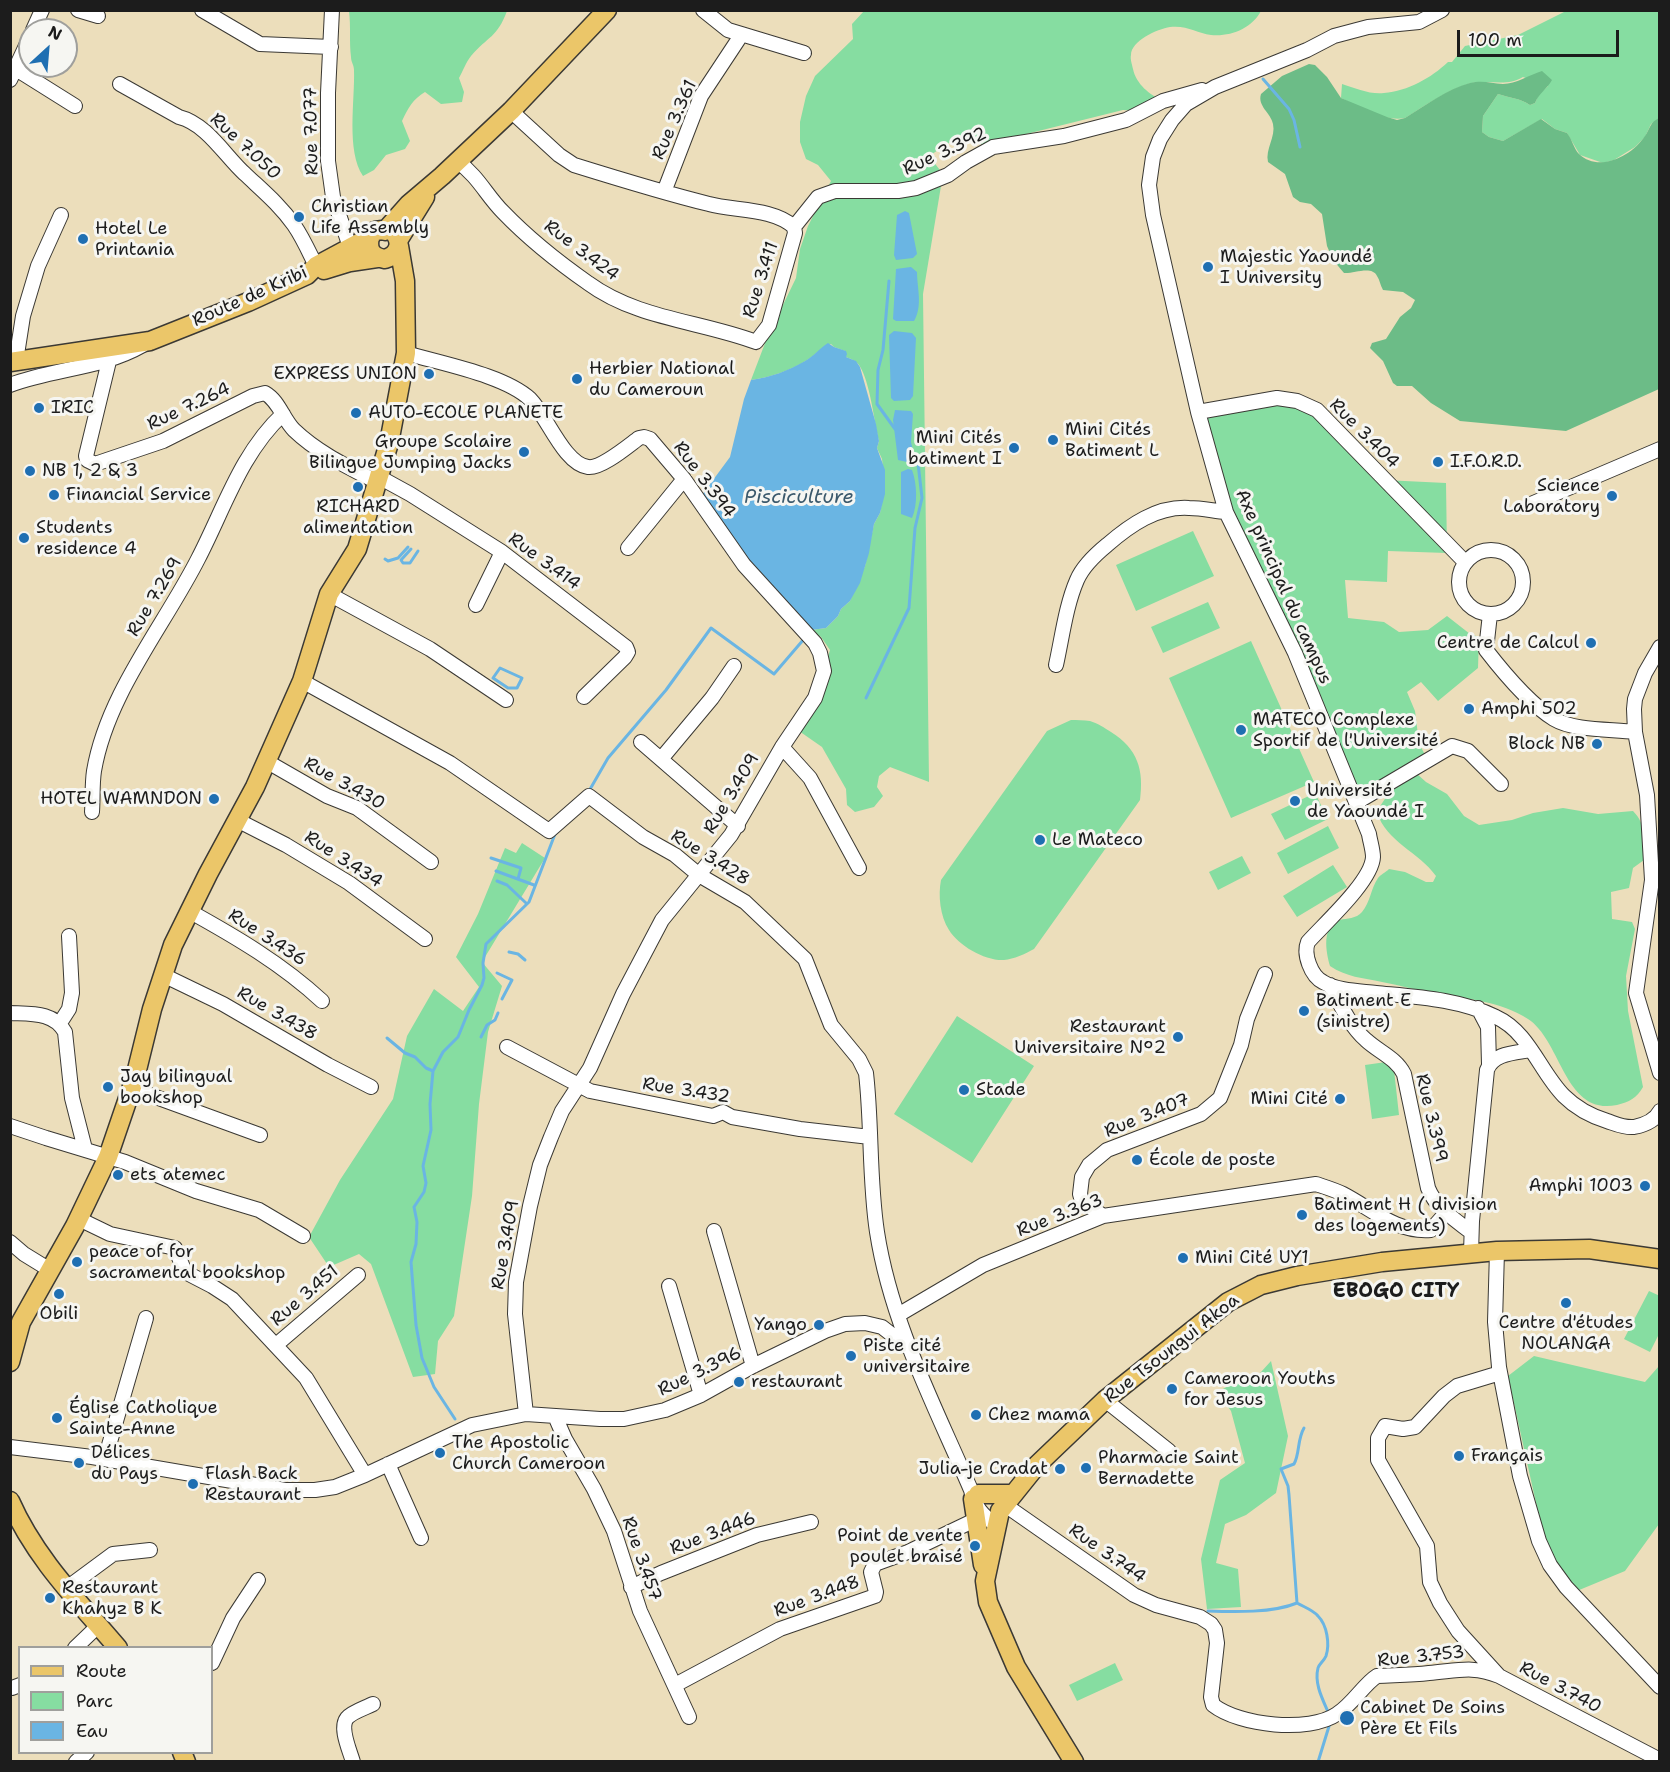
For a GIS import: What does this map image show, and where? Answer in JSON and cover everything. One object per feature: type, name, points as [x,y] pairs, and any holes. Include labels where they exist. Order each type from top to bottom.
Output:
[{"type":"main road","points":[[405,302],[381,258],[371,252],[368,245],[388,238],[442,176],[510,111],[607,10]]},
{"type":"main road","points":[[312,271],[397,253],[388,238]]},
{"type":"main road","points":[[10,1362],[16,1320],[50,1270],[79,1219],[108,1157],[132,1088],[152,1010],[173,945],[266,761],[302,681],[329,594],[357,549],[389,443],[406,353],[403,262],[388,238]]},
{"type":"main road","name":"Route de Kribi","points":[[13,361],[150,340],[248,302],[312,271],[350,247],[388,238]]},
{"type":"main road","name":"Rue Tsoungui Akoa","points":[[1074,1761],[1016,1667],[997,1628],[988,1602],[985,1581],[1003,1509],[1037,1465],[1105,1400],[1228,1302],[1261,1285],[1297,1276],[1382,1262],[1497,1251],[1589,1249],[1659,1259]]},
{"type":"main road","points":[[974,1494],[1003,1509]]},
{"type":"main road","points":[[974,1494],[985,1581]]},
{"type":"main road","points":[[10,1501],[27,1537],[117,1646]]},
{"type":"street","points":[[78,10],[98,15]]},
{"type":"street","points":[[202,10],[260,44],[331,47]]},
{"type":"street","name":"Rue 7.077","points":[[332,10],[328,93],[328,161],[333,197],[350,247]]},
{"type":"street","points":[[703,10],[728,30],[804,53]]},
{"type":"street","name":"Axe principal du campus","points":[[1330,985],[1320,981],[1316,975],[1308,961],[1306,948],[1308,942],[1356,891],[1364,879],[1373,859],[1369,834],[1295,653],[1226,512],[1197,412],[1153,215],[1149,185],[1153,157],[1160,139],[1186,104],[1215,87],[1307,50],[1334,36],[1368,27],[1419,22],[1442,10]]},
{"type":"street","name":"Rue 3.361","points":[[664,192],[701,96],[738,40],[739,34]]},
{"type":"street","points":[[13,74],[75,106]]},
{"type":"street","name":"Rue 7.050","points":[[120,84],[179,117],[188,119],[272,197],[294,225],[312,271]]},
{"type":"street","name":"Rue 3.392","points":[[794,227],[818,197],[835,191],[898,191],[916,188],[948,175],[993,147],[1075,134],[1126,120],[1180,95],[1215,87]]},
{"type":"street","points":[[510,111],[559,155],[574,165],[712,205],[772,216],[794,227]]},
{"type":"street","name":"Rue 3.424","points":[[458,161],[470,170],[502,211],[590,285],[619,301],[660,317],[750,340]]},
{"type":"street","points":[[13,361],[23,315],[38,266],[61,215]]},
{"type":"street","name":"Rue 3.411","points":[[750,340],[769,325],[795,233],[794,227]]},
{"type":"street","points":[[10,385],[34,377],[109,361],[127,354],[150,340]]},
{"type":"street","name":"Rue 3.394","points":[[406,353],[502,381],[518,389],[532,401],[576,463],[592,468],[639,438],[650,439],[684,479],[744,565],[815,643],[822,662]]},
{"type":"street","name":"Rue 7.264","points":[[109,361],[86,456],[87,460],[95,464],[163,441],[265,393],[272,398],[291,427],[304,440],[330,457],[378,480]]},
{"type":"street","name":"Rue 3.404","points":[[1197,412],[1277,398],[1296,401],[1317,410],[1465,562]]},
{"type":"street","name":"Rue 7.269","points":[[92,812],[94,772],[111,715],[143,652],[198,560],[240,472],[266,430],[283,414]]},
{"type":"street","points":[[1531,504],[1659,449]]},
{"type":"street","points":[[627,548],[684,479]]},
{"type":"street","name":"Rue 3.414","points":[[378,480],[410,494],[502,552],[626,647],[625,657],[584,697]]},
{"type":"street","points":[[1056,665],[1071,595],[1077,578],[1100,551],[1142,518],[1164,510],[1187,507],[1226,512]]},
{"type":"street","points":[[1489,550],[1507,554],[1520,568],[1523,586],[1520,595],[1508,609],[1490,614],[1473,609],[1461,596],[1458,578],[1465,562],[1472,556],[1489,550]]},
{"type":"street","points":[[476,605],[502,552]]},
{"type":"street","points":[[329,594],[430,649],[506,700]]},
{"type":"street","points":[[1490,614],[1486,650],[1510,678],[1554,719],[1574,726],[1635,732]]},
{"type":"street","points":[[1659,647],[1645,673],[1635,699],[1635,732],[1655,834],[1652,880],[1636,993],[1659,1072]]},
{"type":"street","name":"Rue 3.409","points":[[526,1414],[514,1314],[516,1282],[540,1165],[556,1124],[590,1068],[623,994],[662,920],[738,826],[782,747],[815,698],[824,671],[822,662]]},
{"type":"street","points":[[661,759],[712,699],[734,666]]},
{"type":"street","name":"Rue 3.428","points":[[302,681],[450,763],[549,831],[589,796],[643,837],[675,855],[699,874],[745,902],[805,959],[828,1019],[859,1059],[866,1072],[877,1231],[888,1284],[910,1350],[981,1513],[1003,1509]]},
{"type":"street","points":[[641,742],[738,826]]},
{"type":"street","points":[[1357,802],[1452,746],[1468,751],[1501,784]]},
{"type":"street","points":[[782,747],[810,778],[859,868]]},
{"type":"street","name":"Rue 3.430","points":[[266,761],[327,796],[357,808],[431,862]]},
{"type":"street","name":"Rue 3.434","points":[[237,820],[286,845],[349,883],[424,939]]},
{"type":"street","name":"Rue 3.436","points":[[189,911],[282,967],[322,1000]]},
{"type":"street","points":[[60,1023],[69,1009],[72,993],[69,936]]},
{"type":"street","name":"Rue 3.407","points":[[1103,1216],[1082,1201],[1080,1194],[1082,1177],[1089,1165],[1107,1150],[1201,1114],[1220,1098],[1265,974]]},
{"type":"street","name":"Rue 3.438","points":[[163,975],[223,1004],[370,1087]]},
{"type":"street","points":[[1330,985],[1350,990],[1442,1000],[1478,1008],[1510,1025],[1563,1095],[1595,1117],[1627,1127],[1643,1126],[1657,1117],[1659,1111]]},
{"type":"street","name":"Rue 3.399","points":[[1330,985],[1357,1031],[1401,1067],[1431,1197],[1446,1213],[1471,1232]]},
{"type":"street","points":[[1471,1253],[1485,1081],[1489,1064],[1488,1028],[1478,1008]]},
{"type":"street","points":[[10,1013],[52,1017],[60,1023],[65,1032],[72,1098],[85,1149]]},
{"type":"street","name":"Rue 3.432","points":[[507,1047],[579,1087],[603,1095],[713,1116],[723,1112],[732,1117],[800,1129],[870,1137]]},
{"type":"street","points":[[1489,1064],[1504,1055],[1531,1050]]},
{"type":"street","points":[[132,1088],[260,1135]]},
{"type":"street","points":[[10,1126],[129,1163],[196,1191],[259,1210],[303,1236]]},
{"type":"street","name":"Rue 3.363","points":[[898,1316],[983,1265],[1103,1216],[1316,1184],[1342,1193],[1386,1220],[1408,1230],[1431,1230],[1446,1213]]},
{"type":"street","points":[[79,1219],[110,1234],[175,1248],[185,1272],[232,1299],[311,1384],[365,1475]]},
{"type":"street","points":[[714,1231],[753,1366]]},
{"type":"street","points":[[10,1242],[24,1254],[50,1270]]},
{"type":"street","points":[[1497,1251],[1495,1322],[1500,1373],[1520,1476],[1539,1541],[1550,1565],[1566,1587],[1659,1688]]},
{"type":"street","name":"Rue 3.451","points":[[276,1345],[358,1275]]},
{"type":"street","points":[[669,1286],[701,1395]]},
{"type":"street","points":[[105,1459],[146,1318]]},
{"type":"street","name":"Rue 3.396","points":[[526,1414],[624,1419],[665,1410],[701,1395],[753,1366],[825,1331],[846,1324],[865,1323],[882,1327],[910,1350]]},
{"type":"street","name":"Rue 3.740","points":[[1500,1373],[1480,1377],[1457,1386],[1444,1396],[1415,1427],[1403,1429],[1385,1425],[1377,1443],[1378,1460],[1427,1546],[1430,1582],[1440,1603],[1458,1631],[1499,1676],[1659,1760]]},
{"type":"street","points":[[1105,1400],[1169,1451]]},
{"type":"street","points":[[10,1447],[105,1459],[285,1490],[315,1490],[335,1487],[365,1475],[472,1425],[526,1414]]},
{"type":"street","name":"Rue 3.457","points":[[555,1416],[615,1531],[640,1611],[689,1717]]},
{"type":"street","points":[[388,1464],[421,1538]]},
{"type":"street","name":"Rue 3.744","points":[[1003,1509],[1134,1595],[1156,1605],[1200,1617],[1211,1624],[1215,1630],[1217,1643],[1211,1697],[1213,1705],[1219,1709],[1253,1721],[1277,1724],[1307,1724],[1331,1718]]},
{"type":"street","name":"Rue 3.448","points":[[675,1685],[780,1629],[875,1596],[871,1572],[875,1564],[908,1552],[977,1519]]},
{"type":"street","name":"Rue 3.446","points":[[631,1587],[757,1535],[811,1522]]},
{"type":"street","points":[[67,1588],[113,1554],[150,1550]]},
{"type":"street","points":[[213,1661],[233,1618],[258,1580]]},
{"type":"street","points":[[76,1646],[99,1625]]},
{"type":"street","name":"Rue 3.753","points":[[1331,1718],[1358,1696],[1377,1676],[1484,1669],[1499,1676]]},
{"type":"street","points":[[353,1761],[345,1731],[347,1717],[373,1704]]},
{"type":"green space","points":[[349,11],[507,11],[500,27],[469,58],[459,78],[464,92],[462,102],[441,104],[425,92],[411,104],[402,121],[410,141],[405,149],[386,155],[374,170],[363,176],[358,165],[353,139],[354,70],[350,51]]},
{"type":"green space","points":[[864,11],[1261,11],[1246,27],[1233,33],[1211,35],[1187,28],[1170,27],[1152,33],[1135,45],[1131,62],[1137,79],[1153,96],[1163,101],[1143,111],[1123,110],[982,145],[963,134],[929,156],[943,174],[923,294],[929,782],[890,767],[879,776],[877,787],[883,796],[874,807],[855,812],[847,805],[846,789],[822,747],[799,731],[819,686],[830,650],[821,637],[811,630],[826,628],[850,601],[865,566],[874,524],[880,513],[885,487],[869,391],[859,365],[846,357],[845,351],[831,344],[794,367],[751,380],[767,338],[796,278],[800,249],[808,226],[831,181],[818,165],[806,159],[800,142],[800,122],[806,96],[815,76],[853,39],[852,24]]},
{"type":"green space","points":[[1566,11],[1659,11],[1659,118],[1651,124],[1645,137],[1635,147],[1614,160],[1603,163],[1580,155],[1567,133],[1555,129],[1542,119],[1503,141],[1489,137],[1482,132],[1483,116],[1498,94],[1519,99],[1530,105],[1535,103],[1539,94],[1548,86],[1523,77],[1509,82],[1468,84],[1443,95],[1405,118],[1397,119],[1380,116],[1341,98],[1342,84],[1374,93],[1393,92],[1410,87],[1427,78],[1448,62],[1452,62],[1465,46],[1518,35]]},
{"type":"green space","points":[[1309,64],[1315,65],[1327,77],[1341,98],[1397,120],[1405,118],[1436,98],[1461,86],[1479,82],[1508,84],[1542,71],[1552,80],[1535,103],[1530,105],[1519,99],[1498,94],[1483,116],[1482,132],[1489,137],[1503,141],[1541,119],[1555,129],[1567,133],[1579,154],[1587,160],[1596,162],[1615,160],[1632,150],[1659,118],[1659,389],[1566,431],[1460,421],[1431,403],[1412,386],[1397,386],[1393,383],[1383,361],[1370,348],[1372,343],[1386,339],[1400,317],[1411,308],[1415,300],[1403,292],[1383,290],[1375,273],[1371,271],[1344,273],[1333,260],[1327,246],[1322,214],[1311,204],[1300,202],[1293,197],[1285,174],[1268,162],[1267,157],[1274,129],[1272,120],[1261,102],[1261,94],[1282,76]]},
{"type":"green space","points":[[1277,398],[1317,410],[1384,480],[1446,483],[1447,553],[1388,551],[1387,582],[1345,580],[1348,618],[1384,622],[1399,632],[1428,630],[1447,616],[1470,634],[1479,637],[1478,668],[1438,701],[1421,682],[1407,692],[1415,711],[1419,743],[1428,761],[1357,802],[1226,512],[1198,412]]},
{"type":"green space","points":[[1193,531],[1214,576],[1136,611],[1116,565]]},
{"type":"green space","points":[[1208,602],[1220,628],[1163,653],[1151,627]]},
{"type":"green space","name":"MATECO Complexe Sportif de l'Université","points":[[1251,641],[1314,782],[1231,818],[1169,678]]},
{"type":"green space","name":"Le Mateco","points":[[1071,720],[1095,723],[1111,732],[1127,746],[1133,753],[1140,770],[1140,800],[1034,949],[1012,959],[989,958],[966,947],[949,930],[940,905],[941,880],[1047,731]]},
{"type":"green space","points":[[1416,773],[1426,782],[1447,794],[1464,816],[1479,825],[1563,808],[1598,814],[1633,811],[1641,822],[1644,834],[1644,860],[1633,868],[1629,888],[1611,892],[1612,919],[1632,922],[1635,929],[1626,976],[1628,1011],[1643,1087],[1632,1099],[1617,1105],[1599,1105],[1586,1099],[1565,1074],[1539,1029],[1528,1019],[1506,1008],[1355,977],[1330,966],[1326,940],[1330,928],[1340,920],[1354,917],[1362,912],[1380,876],[1389,869],[1405,872],[1426,882],[1433,882],[1436,876],[1421,860],[1395,839],[1381,822],[1377,812],[1394,789]]},
{"type":"green space","points":[[1315,793],[1328,819],[1285,840],[1271,814]]},
{"type":"green space","points":[[1328,826],[1339,848],[1288,874],[1277,853]]},
{"type":"green space","points":[[522,843],[545,858],[482,962],[502,986],[488,1032],[479,1104],[472,1196],[454,1316],[438,1341],[435,1374],[413,1377],[371,1264],[359,1254],[329,1267],[309,1237],[340,1180],[393,1099],[407,1036],[434,989],[463,1011],[479,987],[456,957],[478,914],[505,848],[516,853]]},
{"type":"green space","points":[[1242,856],[1251,873],[1218,890],[1209,872]]},
{"type":"green space","points":[[1333,865],[1347,887],[1297,917],[1283,896]]},
{"type":"green space","name":"Stade","points":[[957,1016],[1034,1066],[972,1163],[894,1114]]},
{"type":"green space","points":[[1393,1061],[1399,1115],[1372,1119],[1365,1065]]},
{"type":"green space","points":[[1649,1291],[1660,1296],[1659,1334],[1650,1352],[1624,1339]]},
{"type":"green space","points":[[1534,1356],[1645,1382],[1659,1366],[1659,1524],[1625,1571],[1572,1593],[1547,1553],[1508,1376]]},
{"type":"green space","points":[[1271,1361],[1288,1436],[1276,1493],[1246,1515],[1225,1524],[1216,1563],[1238,1569],[1241,1607],[1207,1609],[1201,1559],[1220,1480],[1245,1463],[1231,1411],[1217,1392],[1240,1380],[1251,1383]]},
{"type":"green space","points":[[1115,1663],[1123,1680],[1077,1701],[1069,1685]]},
{"type":"water","points":[[905,211],[909,213],[917,254],[913,258],[896,260],[894,255],[897,215]]},
{"type":"water","points":[[911,267],[917,272],[919,303],[917,315],[914,321],[896,321],[893,319],[896,269]]},
{"type":"water","points":[[894,331],[912,333],[916,338],[913,396],[910,400],[894,401],[891,398],[889,335]]},
{"type":"water","name":"Pisciculture","points":[[828,343],[846,351],[846,357],[856,361],[860,367],[876,424],[879,441],[877,448],[885,470],[885,494],[880,513],[874,524],[869,553],[860,583],[850,601],[826,628],[811,630],[785,609],[699,499],[730,457],[751,380],[792,368]]},
{"type":"water","points":[[895,410],[911,411],[913,414],[911,442],[914,455],[912,460],[907,462],[898,460],[893,420]]},
{"type":"water","points":[[912,470],[916,487],[912,518],[901,514],[901,472]]},
{"type":"waterway","points":[[1263,79],[1289,109],[1300,147]]},
{"type":"waterway","points":[[889,281],[883,350],[878,370],[877,404],[895,429]]},
{"type":"waterway","points":[[866,698],[909,608],[915,528],[922,498],[918,463],[912,455]]},
{"type":"waterway","points":[[385,559],[388,561],[398,558],[408,547]]},
{"type":"waterway","points":[[411,549],[401,560],[403,563],[410,563],[418,551]]},
{"type":"waterway","points":[[589,791],[608,758],[666,690],[711,628],[774,674],[804,639]]},
{"type":"waterway","points":[[500,668],[522,678],[517,688],[508,688],[493,678],[500,668]]},
{"type":"waterway","points":[[455,1419],[434,1387],[422,1358],[416,1325],[411,1262],[416,1244],[417,1222],[414,1207],[424,1192],[426,1183],[423,1166],[431,1130],[430,1104],[433,1071],[443,1052],[458,1037],[482,985],[486,944],[529,902],[555,834]]},
{"type":"waterway","points":[[491,858],[521,868],[518,879]]},
{"type":"waterway","points":[[496,871],[534,885]]},
{"type":"waterway","points":[[497,881],[507,885],[526,903]]},
{"type":"waterway","points":[[509,952],[518,954],[525,960]]},
{"type":"waterway","points":[[497,973],[512,980],[502,999]]},
{"type":"waterway","points":[[481,1037],[487,1025],[495,1020],[498,1013]]},
{"type":"waterway","points":[[387,1038],[433,1071]]},
{"type":"waterway","points":[[1297,1603],[1288,1486],[1281,1469],[1294,1464],[1304,1428]]},
{"type":"waterway","points":[[1208,1611],[1265,1610],[1297,1603],[1316,1614],[1324,1624],[1327,1635],[1327,1651],[1319,1665],[1317,1680],[1329,1714]]},
{"type":"waterway","points":[[1318,1762],[1330,1723]]},
{"type":"place","name":"Christian Life Assembly","points":[[299,217]]},
{"type":"place","name":"Hotel Le Printania","points":[[83,239]]},
{"type":"place","name":"Majestic Yaoundé I University","points":[[1208,267]]},
{"type":"place","name":"EXPRESS UNION","points":[[429,374]]},
{"type":"place","name":"Herbier National du Cameroun","points":[[577,379]]},
{"type":"place","name":"IRIC","points":[[39,408]]},
{"type":"place","name":"AUTO-ECOLE PLANETE","points":[[356,413]]},
{"type":"place","name":"Mini Cités Batiment L","points":[[1053,440]]},
{"type":"place","name":"Mini Cités batiment I","points":[[1014,448]]},
{"type":"place","name":"Groupe Scolaire Bilingue Jumping Jacks","points":[[524,452]]},
{"type":"place","name":"I.F.O.R.D.","points":[[1438,462]]},
{"type":"place","name":"NB 1, 2 & 3","points":[[30,471]]},
{"type":"place","name":"RICHARD alimentation","points":[[358,487]]},
{"type":"place","name":"Financial Service","points":[[54,495]]},
{"type":"place","name":"Science Laboratory","points":[[1612,496]]},
{"type":"place","name":"Students residence 4","points":[[24,538]]},
{"type":"place","name":"Centre de Calcul","points":[[1591,643]]},
{"type":"place","name":"Amphi 502","points":[[1469,709]]},
{"type":"place","name":"MATECO Complexe Sportif de l'Université","points":[[1241,730]]},
{"type":"place","name":"Block NB","points":[[1597,744]]},
{"type":"place","name":"HOTEL WAMNDON","points":[[214,799]]},
{"type":"place","name":"Université de Yaoundé I","points":[[1295,801]]},
{"type":"place","name":"Le Mateco","points":[[1040,840]]},
{"type":"place","name":"Batiment E (sinistre)","points":[[1304,1011]]},
{"type":"place","name":"Restaurant Universitaire N°2","points":[[1178,1037]]},
{"type":"place","name":"Jay bilingual bookshop","points":[[108,1087]]},
{"type":"place","name":"Stade","points":[[964,1090]]},
{"type":"place","name":"Mini Cité","points":[[1340,1099]]},
{"type":"place","name":"École de poste","points":[[1137,1160]]},
{"type":"place","name":"ets atemec","points":[[118,1175]]},
{"type":"place","name":"Amphi 1003","points":[[1645,1186]]},
{"type":"place","name":"Batiment H ( division des logements)","points":[[1302,1215]]},
{"type":"place","name":"Mini Cité UY1","points":[[1183,1258]]},
{"type":"place","name":"peace of for sacramental bookshop","points":[[77,1262]]},
{"type":"place","name":"Obili","points":[[59,1294]]},
{"type":"place","name":"Centre d'études NOLANGA","points":[[1566,1303]]},
{"type":"place","name":"Yango","points":[[819,1325]]},
{"type":"place","name":"Piste cité universitaire","points":[[851,1356]]},
{"type":"place","name":"restaurant","points":[[739,1382]]},
{"type":"place","name":"Cameroon Youths for Jesus","points":[[1172,1389]]},
{"type":"place","name":"Chez mama","points":[[976,1415]]},
{"type":"place","name":"Église Catholique Sainte-Anne","points":[[57,1418]]},
{"type":"place","name":"The Apostolic Church Cameroon","points":[[440,1453]]},
{"type":"place","name":"Français","points":[[1459,1456]]},
{"type":"place","name":"Délices du Pays","points":[[79,1463]]},
{"type":"place","name":"Pharmacie Saint Bernadette","points":[[1086,1468]]},
{"type":"place","name":"Julia-je Cradat","points":[[1060,1469]]},
{"type":"place","name":"Flash Back Restaurant","points":[[193,1484]]},
{"type":"place","name":"Point de vente poulet braisé","points":[[975,1546]]},
{"type":"place","name":"Restaurant Khahyz B K","points":[[50,1598]]},
{"type":"place","name":"Cabinet De Soins Père Et Fils","points":[[1347,1718]]},
{"type":"district","name":"EBOGO CITY","points":[[1396,1292]]}]
